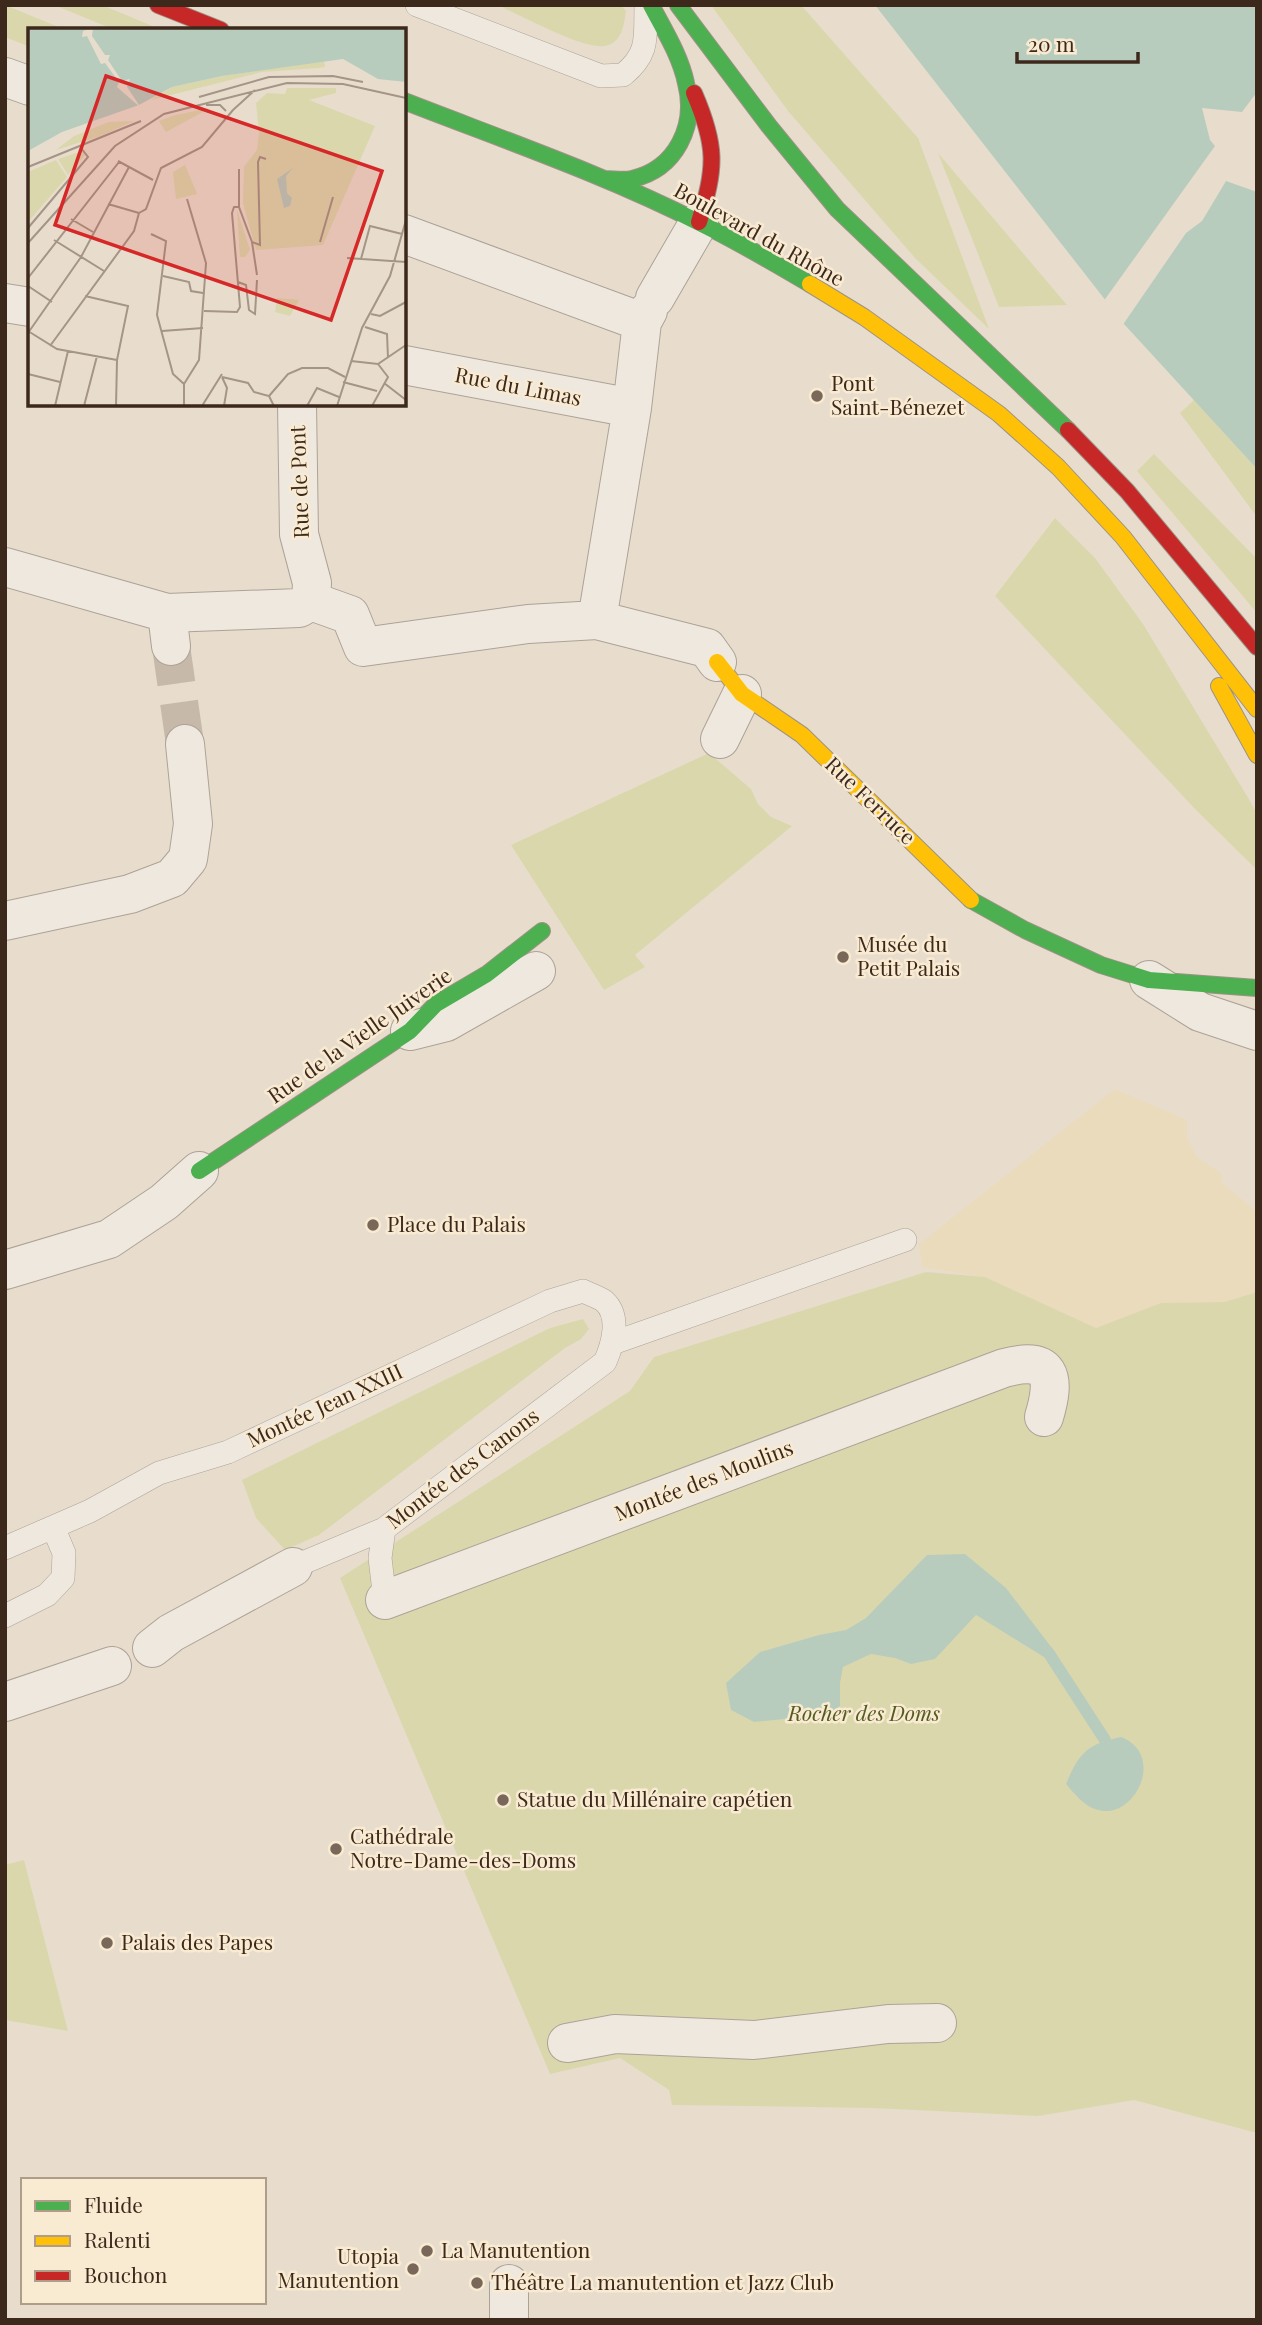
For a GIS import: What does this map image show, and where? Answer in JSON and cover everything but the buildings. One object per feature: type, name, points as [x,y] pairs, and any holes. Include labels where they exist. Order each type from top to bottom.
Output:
[{"type":"main road","points":[[158,5],[216,28]]},
{"type":"main road","points":[[649,5],[705,116],[712,137],[714,162],[699,222]]},
{"type":"main road","points":[[678,5],[769,126],[837,209],[1070,432],[1127,491],[1257,647]]},
{"type":"main road","points":[[605,179],[631,179],[653,171],[681,146],[688,130],[690,107],[683,71]]},
{"type":"main road","name":"Boulevard du Rhône","points":[[406,102],[605,179],[699,222],[755,251],[864,317],[999,414],[1058,467],[1123,537],[1167,593]]},
{"type":"main road","points":[[1167,593],[1257,709]]},
{"type":"main road","points":[[1167,593],[1257,755]]},
{"type":"main road","name":"Rue Ferruce","points":[[717,662],[742,694],[802,734],[975,904],[1101,965],[1149,980],[1257,988]]},
{"type":"main road","name":"Rue de la Vielle Juiverie","points":[[199,1171],[410,1031],[436,1004],[487,974],[542,931]]},
{"type":"street","points":[[5,77],[28,85]]},
{"type":"street","points":[[597,621],[648,310],[699,222]]},
{"type":"street","points":[[406,235],[648,310]]},
{"type":"street","points":[[5,303],[28,307]]},
{"type":"street","name":"Rue du Limas","points":[[406,365],[632,408]]},
{"type":"street","name":"Rue de Pont","points":[[297,406],[299,534],[312,583],[311,600]]},
{"type":"street","points":[[5,567],[169,630],[299,608],[311,600]]},
{"type":"street","name":"Rue Ferruce","points":[[311,600],[350,615],[363,647],[528,624],[597,621],[707,648],[717,662]]},
{"type":"street","points":[[720,739],[742,694]]},
{"type":"street","points":[[5,921],[130,894],[172,878],[188,859],[193,824],[185,744]]},
{"type":"street","points":[[410,1031],[446,1022],[536,971]]},
{"type":"street","name":"Rue Ferruce","points":[[1149,980],[1200,1012],[1257,1031]]},
{"type":"street","points":[[5,1270],[109,1239],[164,1202],[199,1171]]},
{"type":"street","name":"Montée des Moulins","points":[[385,1601],[1004,1368],[1022,1363],[1034,1364],[1045,1372],[1050,1379],[1051,1388],[1044,1417]]},
{"type":"street","points":[[152,1648],[171,1633],[293,1567]]},
{"type":"street","points":[[5,1702],[112,1666]]},
{"type":"street","points":[[567,2043],[615,2034],[754,2040],[888,2024],[937,2023]]},
{"type":"lane","points":[[417,5],[601,76],[622,75],[640,58],[649,5]]},
{"type":"lane","points":[[613,1343],[905,1240]]},
{"type":"lane","name":"Montée Jean XXIII","points":[[5,1548],[90,1511],[159,1473],[228,1452],[550,1301],[583,1291],[605,1302],[613,1318],[613,1343]]},
{"type":"lane","name":"Montée des Canons","points":[[293,1567],[384,1529],[605,1362],[613,1343]]},
{"type":"lane","points":[[5,1616],[47,1595],[63,1578],[64,1553],[53,1527]]},
{"type":"lane","name":"Montée des Moulins","points":[[384,1529],[380,1558],[385,1601]]},
{"type":"shaded area","points":[[875,5],[1257,5],[1257,469],[1124,324]]},
{"type":"shaded area","points":[[1115,1089],[1187,1120],[1187,1137],[1197,1157],[1222,1174],[1221,1182],[1257,1212],[1257,1292],[1225,1302],[1161,1303],[1096,1328],[985,1277],[922,1267],[919,1244]]},
{"type":"shaded area","points":[[965,1554],[1006,1588],[1052,1648],[1044,1657],[976,1615],[935,1659],[911,1664],[871,1654],[843,1667],[840,1706],[826,1718],[754,1722],[731,1710],[726,1683],[760,1652],[846,1630],[866,1618],[927,1555]]},
{"type":"shaded area","points":[[1121,1737],[1135,1746],[1142,1758],[1140,1785],[1122,1807],[1109,1811],[1095,1809],[1083,1802],[1066,1784],[1075,1765],[1086,1751],[1100,1743]]},
{"type":"green space","points":[[5,5],[61,28],[28,28],[28,46],[5,37]]},
{"type":"green space","points":[[54,5],[102,5],[157,28],[110,28]]},
{"type":"green space","points":[[497,5],[621,5],[626,11],[619,37],[611,44],[595,46],[567,37]]},
{"type":"green space","points":[[711,5],[801,5],[918,138],[989,329],[915,258],[788,111]]},
{"type":"green space","points":[[938,153],[1067,305],[999,307]]},
{"type":"green space","points":[[1194,400],[1257,469],[1257,517],[1180,413]]},
{"type":"green space","points":[[1154,454],[1257,559],[1257,613],[1137,471]]},
{"type":"green space","points":[[1055,518],[1095,558],[1143,624],[1250,801],[1257,814],[1257,870],[1196,810],[995,596]]},
{"type":"green space","points":[[709,753],[751,789],[758,804],[771,817],[792,826],[635,955],[645,967],[604,990],[511,845]]},
{"type":"green space","name":"Rocher des Doms","points":[[926,1272],[985,1277],[1096,1328],[1161,1303],[1225,1302],[1257,1292],[1257,2133],[1134,2100],[1038,2116],[873,2108],[672,2105],[669,2090],[620,2058],[550,2074],[340,1578],[630,1391],[654,1357]]},
{"type":"green space","points":[[583,1319],[589,1329],[581,1339],[565,1348],[319,1535],[285,1550],[256,1518],[242,1480],[550,1328]]},
{"type":"green space","points":[[24,1860],[68,2031],[5,2020],[5,1865]]},
{"type":"pier","points":[[1257,92],[1257,192],[1226,181],[1202,221],[1186,233],[1122,326],[1103,302],[1215,146],[1210,140],[1202,108],[1242,112]]},
{"type":"waterway","points":[[1048,1652],[1105,1740]]},
{"type":"tunnel","points":[[171,646],[185,744]]},
{"type":"traffic: fast","points":[[605,179],[632,179],[661,166],[680,143],[685,130],[689,99],[686,83],[680,63],[651,5]]},
{"type":"traffic: fast","points":[[678,5],[769,126],[837,209],[1068,430]]},
{"type":"traffic: fast","points":[[406,102],[666,206],[810,284]]},
{"type":"traffic: fast","points":[[971,900],[1025,930],[1101,965],[1149,980],[1257,988]]},
{"type":"traffic: fast","points":[[199,1171],[410,1031],[436,1004],[487,974],[542,931]]},
{"type":"traffic: slow","points":[[810,284],[864,317],[999,414],[1058,467],[1123,537],[1257,709]]},
{"type":"traffic: slow","points":[[717,662],[742,694],[802,735],[971,900]]},
{"type":"traffic: slow","points":[[1219,686],[1257,755]]},
{"type":"traffic: jam","points":[[158,5],[216,28]]},
{"type":"traffic: jam","points":[[694,93],[707,128],[712,157],[709,186],[699,222]]},
{"type":"traffic: jam","points":[[1068,430],[1127,491],[1257,647]]},
{"type":"place","name":"Pont Saint-Bénezet","points":[[817,396]]},
{"type":"place","name":"Musée du Petit Palais","points":[[843,957]]},
{"type":"place","name":"Place du Palais","points":[[373,1225]]},
{"type":"place","name":"Statue du Millénaire capétien","points":[[503,1800]]},
{"type":"place","name":"Cathédrale Notre-Dame-des-Doms","points":[[336,1849]]},
{"type":"place","name":"Palais des Papes","points":[[107,1943]]},
{"type":"place","name":"La Manutention","points":[[427,2251]]},
{"type":"place","name":"Utopia Manutention","points":[[413,2269]]},
{"type":"place","name":"Théâtre La manutention et Jazz Club","points":[[477,2283]]}]
